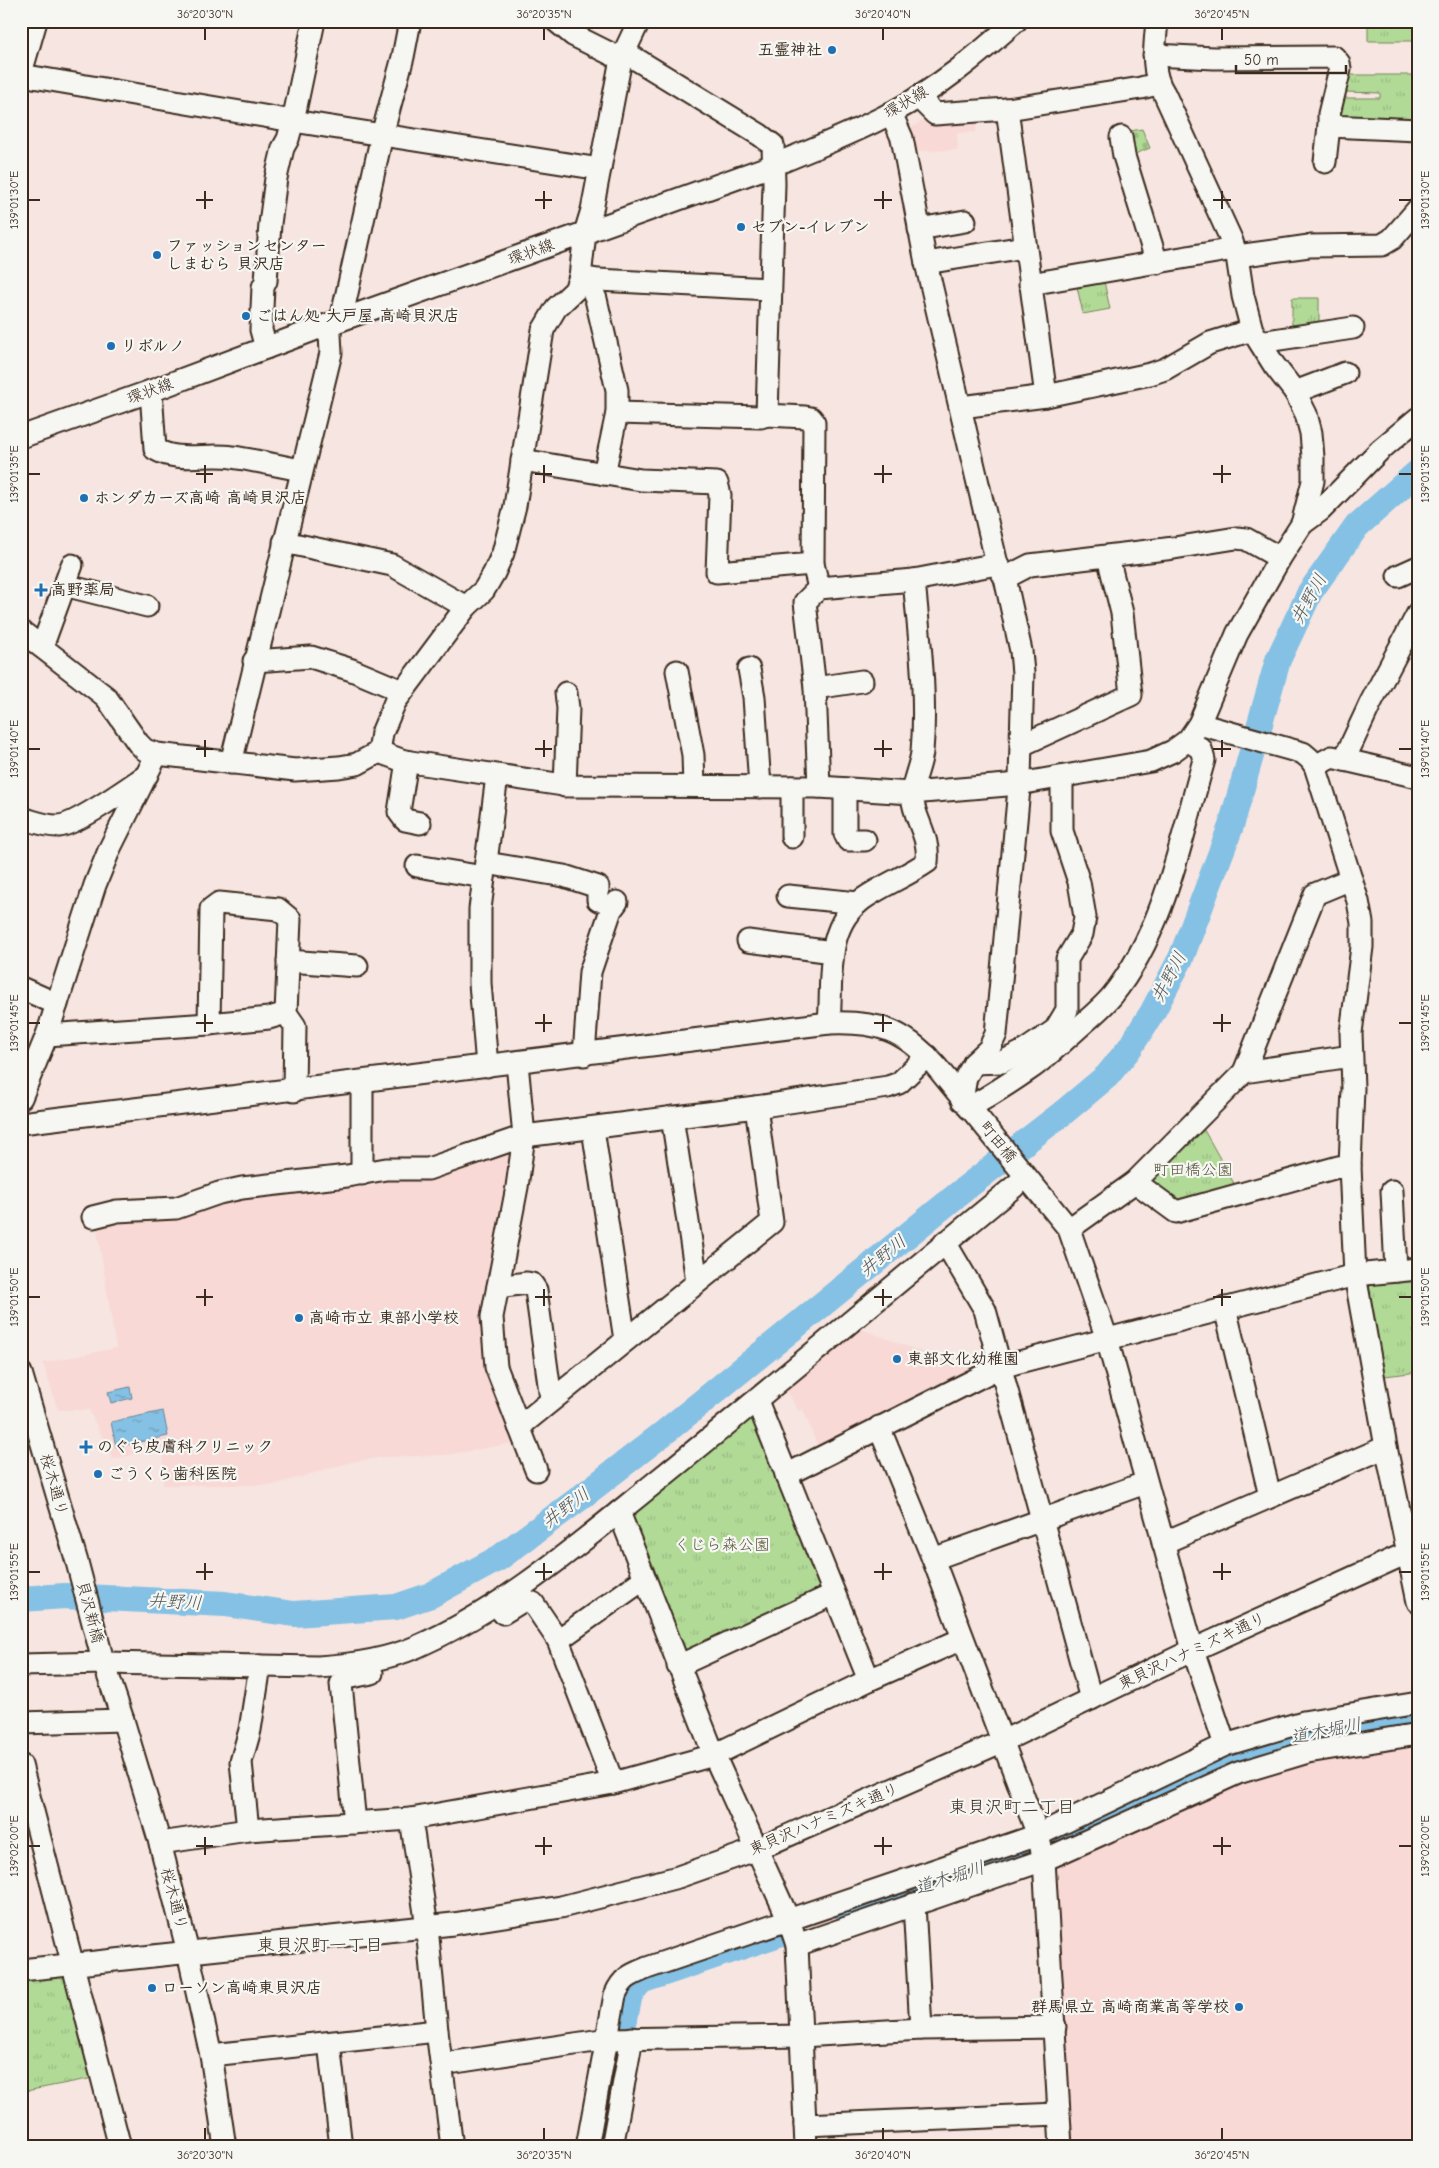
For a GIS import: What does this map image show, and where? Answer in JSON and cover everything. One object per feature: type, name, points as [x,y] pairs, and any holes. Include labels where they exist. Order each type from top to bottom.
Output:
[{"type":"street","points":[[36,21],[21,74],[293,121],[600,169]]},
{"type":"street","points":[[266,348],[261,330],[263,287],[266,281],[270,224],[283,148],[288,139],[293,121],[314,21]]},
{"type":"street","points":[[230,763],[331,353],[330,334],[410,21]]},
{"type":"street","points":[[556,21],[573,35],[623,56],[769,140],[773,145],[772,274],[767,415]]},
{"type":"street","points":[[379,752],[382,733],[395,702],[466,607],[489,582],[503,553],[515,506],[543,330],[556,308],[575,290],[580,277],[585,233],[623,56],[639,21]]},
{"type":"street","name":"環状線","points":[[21,437],[151,392],[334,322],[774,165],[891,113],[918,97],[984,50],[1016,21]]},
{"type":"street","points":[[891,113],[902,138],[926,264],[1021,651],[1022,745],[1020,784],[996,1034],[989,1048],[974,1063],[966,1076],[968,1107],[1030,1069],[1042,1059],[1112,996],[1126,975],[1156,916],[1168,883],[1204,760],[1201,749],[1201,731],[1237,634],[1280,558],[1302,524],[1312,481],[1313,457],[1306,414],[1295,392],[1256,336],[1243,296],[1235,253],[1225,223],[1158,84],[1154,55],[1157,21]]},
{"type":"street","points":[[1154,55],[1233,59],[1334,57],[1339,63],[1340,69],[1329,114],[1325,162]]},
{"type":"street","points":[[918,97],[935,114],[1007,109],[1158,84]]},
{"type":"street","points":[[1007,109],[1024,248],[1046,396]]},
{"type":"street","points":[[1329,126],[1418,130]]},
{"type":"street","points":[[1121,137],[1124,156],[1157,263]]},
{"type":"street","points":[[1030,284],[1157,263],[1235,253],[1309,246],[1382,246],[1392,239],[1418,209]]},
{"type":"street","points":[[919,229],[965,221]]},
{"type":"street","points":[[926,264],[1024,248]]},
{"type":"street","points":[[580,277],[598,280],[770,289]]},
{"type":"street","points":[[580,277],[591,287],[596,299],[617,390],[617,413],[604,474]]},
{"type":"street","points":[[961,408],[1046,396],[1150,374],[1164,369],[1210,343],[1256,336],[1353,328]]},
{"type":"street","points":[[1295,392],[1346,373]]},
{"type":"street","points":[[151,392],[155,449],[160,452],[184,457],[230,456],[301,470]]},
{"type":"street","points":[[617,413],[747,417],[767,415],[811,418],[814,422],[813,564],[818,588]]},
{"type":"street","points":[[1302,524],[1321,510],[1380,450],[1418,418]]},
{"type":"street","points":[[522,460],[641,480],[718,483],[720,495],[717,572],[813,564]]},
{"type":"street","points":[[818,787],[815,688],[805,602],[818,588],[1001,571],[1030,565],[1108,557],[1236,538],[1246,539],[1280,558]]},
{"type":"street","points":[[284,542],[392,565],[466,607]]},
{"type":"street","points":[[1022,745],[1131,695],[1122,613],[1108,557]]},
{"type":"street","points":[[42,647],[72,564]]},
{"type":"street","points":[[1398,576],[1418,567]]},
{"type":"street","points":[[829,1023],[833,942],[850,909],[858,902],[927,862],[926,838],[912,801],[911,793],[922,752],[922,702],[914,580]]},
{"type":"street","points":[[64,585],[147,606]]},
{"type":"street","points":[[1344,760],[1371,702],[1418,613]]},
{"type":"street","points":[[21,631],[106,697],[145,750],[157,754],[295,770],[356,764],[379,752],[407,761],[565,786],[818,787],[911,793],[1020,784],[1151,761],[1173,751],[1201,731],[1288,749],[1302,753],[1310,758],[1315,766],[1351,879],[1362,923],[1362,947],[1351,1034],[1353,1088],[1350,1166],[1355,1276],[1386,1447],[1413,1550],[1418,1602]]},
{"type":"street","points":[[254,661],[311,657],[352,670],[402,691]]},
{"type":"street","points":[[749,669],[754,698],[760,787]]},
{"type":"street","points":[[677,671],[693,755],[694,786]]},
{"type":"street","points":[[815,688],[862,682]]},
{"type":"street","points":[[565,786],[568,708],[566,693]]},
{"type":"street","points":[[21,1098],[47,1035],[95,885],[110,848],[157,754]]},
{"type":"street","points":[[1315,766],[1332,757],[1418,776]]},
{"type":"street","points":[[407,761],[399,812],[405,820],[420,823]]},
{"type":"street","points":[[21,818],[50,826],[61,826],[76,820],[147,775]]},
{"type":"street","points":[[487,1066],[479,946],[480,909],[497,776]]},
{"type":"street","points":[[974,1063],[1002,1062],[1024,1051],[1055,1030],[1067,1010],[1067,959],[1082,934],[1085,917],[1079,882],[1062,831],[1062,777]]},
{"type":"street","points":[[792,787],[792,837]]},
{"type":"street","points":[[845,789],[845,834],[848,840],[865,840]]},
{"type":"street","points":[[417,866],[564,876],[598,886],[611,910],[590,972],[584,1055]]},
{"type":"street","points":[[1225,1745],[1193,1650],[1107,1338],[1069,1229],[1135,1182],[1244,1072],[1315,894],[1351,879]]},
{"type":"street","points":[[788,896],[858,902]]},
{"type":"street","points":[[208,1024],[212,909],[219,903],[278,910],[290,918],[286,1013],[295,1026],[294,1091]]},
{"type":"street","points":[[748,942],[833,952]]},
{"type":"street","points":[[288,961],[357,966]]},
{"type":"street","points":[[21,988],[57,1004]]},
{"type":"street","points":[[47,1035],[208,1024],[269,1018],[286,1013]]},
{"type":"street","name":"町田橋","points":[[21,1123],[294,1091],[829,1023],[856,1022],[876,1025],[894,1032],[911,1042],[927,1056],[1069,1229]]},
{"type":"street","points":[[93,1217],[117,1212],[176,1208],[219,1192],[242,1188],[362,1174],[386,1169],[428,1169],[524,1136],[593,1129],[888,1087],[899,1084],[927,1056]]},
{"type":"street","points":[[1244,1072],[1351,1056]]},
{"type":"street","points":[[517,1063],[524,1136],[518,1187],[492,1317],[493,1346],[496,1366],[536,1470]]},
{"type":"street","points":[[362,1082],[362,1174]]},
{"type":"street","points":[[519,1427],[551,1399],[772,1222],[756,1107]]},
{"type":"street","points":[[672,1118],[697,1281]]},
{"type":"street","points":[[593,1129],[625,1340]]},
{"type":"street","points":[[1135,1182],[1176,1212],[1338,1167],[1350,1166]]},
{"type":"street","points":[[21,1665],[103,1660],[291,1668],[346,1665],[414,1648],[475,1617],[499,1602],[524,1585],[618,1512],[757,1401],[1024,1174]]},
{"type":"street","points":[[1392,1191],[1396,1271]]},
{"type":"street","points":[[945,1242],[985,1310],[1091,1699]]},
{"type":"street","points":[[786,1475],[1000,1367],[1107,1338],[1355,1276],[1418,1270]]},
{"type":"street","points":[[498,1286],[528,1283],[532,1284],[536,1290],[551,1399]]},
{"type":"street","points":[[1225,1308],[1270,1496]]},
{"type":"street","name":"桜木通り","points":[[21,1373],[79,1568]]},
{"type":"street","points":[[757,1401],[869,1680]]},
{"type":"street","points":[[879,1427],[933,1559],[1001,1742],[1038,1835],[1044,1860],[1061,2147]]},
{"type":"street","points":[[1163,1543],[1386,1447]]},
{"type":"street","points":[[933,1559],[1146,1483]]},
{"type":"street","points":[[618,1512],[714,1755],[792,1932],[801,2036],[806,2147]]},
{"type":"street","name":"東貝沢ハナミズキ通り","points":[[21,1970],[427,1927],[561,1907],[678,1877],[755,1850],[1001,1742],[1193,1650],[1413,1550]]},
{"type":"street","name":"貝沢新橋","points":[[79,1568],[103,1660]]},
{"type":"street","points":[[558,1640],[644,1579]]},
{"type":"street","points":[[678,1666],[834,1594]]},
{"type":"street","points":[[355,1823],[341,1684],[346,1678],[381,1671],[418,1660],[465,1637],[524,1600],[533,1603],[558,1640],[613,1783]]},
{"type":"street","points":[[160,1843],[248,1830],[411,1819],[613,1783],[714,1755],[869,1680],[962,1639]]},
{"type":"street","name":"桜木通り","points":[[103,1660],[160,1843],[188,1952],[212,2055],[225,2147]]},
{"type":"street","points":[[248,1830],[241,1762],[250,1730],[260,1666]]},
{"type":"street","points":[[792,1932],[1038,1835],[1225,1745],[1304,1722],[1418,1703]]},
{"type":"street","points":[[21,1723],[123,1720]]},
{"type":"street","points":[[587,2147],[615,1995],[620,1984],[628,1976],[647,1968],[914,1904],[1044,1860],[1238,1773],[1308,1752],[1418,1734]]},
{"type":"street","points":[[21,1766],[120,2147]]},
{"type":"street","points":[[411,1819],[427,1927],[437,2030],[452,2147]]},
{"type":"street","points":[[914,1904],[921,2029]]},
{"type":"street","points":[[442,2064],[608,2039],[801,2036],[921,2029],[1055,2026]]},
{"type":"street","points":[[212,2055],[437,2030]]},
{"type":"street","points":[[612,2147],[632,2038]]},
{"type":"street","points":[[329,2043],[341,2147]]},
{"type":"street","points":[[805,2125],[1058,2114]]},
{"type":"shaded area","points":[[976,117],[976,132],[957,133],[958,150],[912,151],[908,130],[922,121]]},
{"type":"shaded area","name":"高崎市立 東部小学校","points":[[513,1145],[488,1306],[519,1442],[446,1455],[384,1457],[351,1462],[273,1485],[163,1485],[163,1448],[113,1459],[89,1410],[58,1410],[43,1363],[116,1348],[96,1222],[358,1180],[358,1188],[375,1186],[375,1176]]},
{"type":"shaded area","points":[[858,1328],[976,1372],[819,1450],[803,1409],[798,1411],[786,1387]]},
{"type":"shaded area","name":"群馬県立 高崎商業高等学校","points":[[1418,1738],[1418,2147],[1066,2147],[1052,1868],[1239,1778]]},
{"type":"green space","points":[[1368,21],[1418,21],[1418,41],[1368,41]]},
{"type":"green space","points":[[1342,75],[1418,75],[1418,126],[1338,124],[1339,98],[1380,98],[1380,93],[1344,92]]},
{"type":"green space","points":[[1142,129],[1150,148],[1130,156],[1124,132]]},
{"type":"green space","points":[[1103,277],[1110,309],[1083,314],[1076,282]]},
{"type":"green space","points":[[1292,298],[1319,298],[1319,326],[1292,330]]},
{"type":"green space","name":"町田橋公園","points":[[1200,1123],[1236,1187],[1183,1203],[1148,1185]]},
{"type":"green space","points":[[1418,1275],[1418,1372],[1385,1376],[1369,1288],[1374,1278]]},
{"type":"green space","name":"くじら森公園","points":[[749,1417],[756,1417],[820,1583],[817,1593],[686,1652],[679,1648],[629,1513]]},
{"type":"green space","points":[[60,1973],[70,1980],[93,2078],[21,2092],[21,1978]]},
{"type":"water","points":[[130,1387],[132,1398],[111,1403],[108,1392]]},
{"type":"water","points":[[163,1411],[168,1436],[116,1447],[111,1422]]},
{"type":"waterway","name":"井野川","points":[[21,1599],[65,1596],[225,1604],[294,1614],[396,1607],[431,1595],[499,1558],[580,1498],[665,1432],[967,1187],[1064,1112],[1107,1076],[1129,1049],[1152,1013],[1181,958],[1231,826],[1278,660],[1310,592],[1357,526],[1418,472]]},
{"type":"waterway","name":"道木堀川","points":[[847,1911],[1024,1854],[1226,1758],[1268,1742],[1418,1714]]},
{"type":"waterway","name":"道木堀川","points":[[599,2147],[630,1994],[641,1981],[779,1934]]},
{"type":"place","name":"五霊神社","points":[[832,50]]},
{"type":"place","name":"セブン-イレブン","points":[[741,227]]},
{"type":"place","name":"ファッションセンター しまむら 貝沢店","points":[[157,255]]},
{"type":"place","name":"ごはん処 大戸屋 高崎貝沢店","points":[[246,316]]},
{"type":"place","name":"リボルノ","points":[[111,346]]},
{"type":"place","name":"ホンダカーズ高崎 高崎貝沢店","points":[[84,498]]},
{"type":"place","name":"高野薬局","points":[[41,590]]},
{"type":"place","name":"高崎市立 東部小学校","points":[[299,1318]]},
{"type":"place","name":"東部文化幼稚園","points":[[897,1359]]},
{"type":"place","name":"のぐち皮膚科クリニック","points":[[86,1447]]},
{"type":"place","name":"ごうくら歯科医院","points":[[98,1474]]},
{"type":"place","name":"ローソン高崎東貝沢店","points":[[152,1988]]},
{"type":"place","name":"群馬県立 高崎商業高等学校","points":[[1239,2007]]},
{"type":"district","name":"東貝沢町二丁目","points":[[1012,1807]]},
{"type":"district","name":"東貝沢町一丁目","points":[[320,1945]]}]
